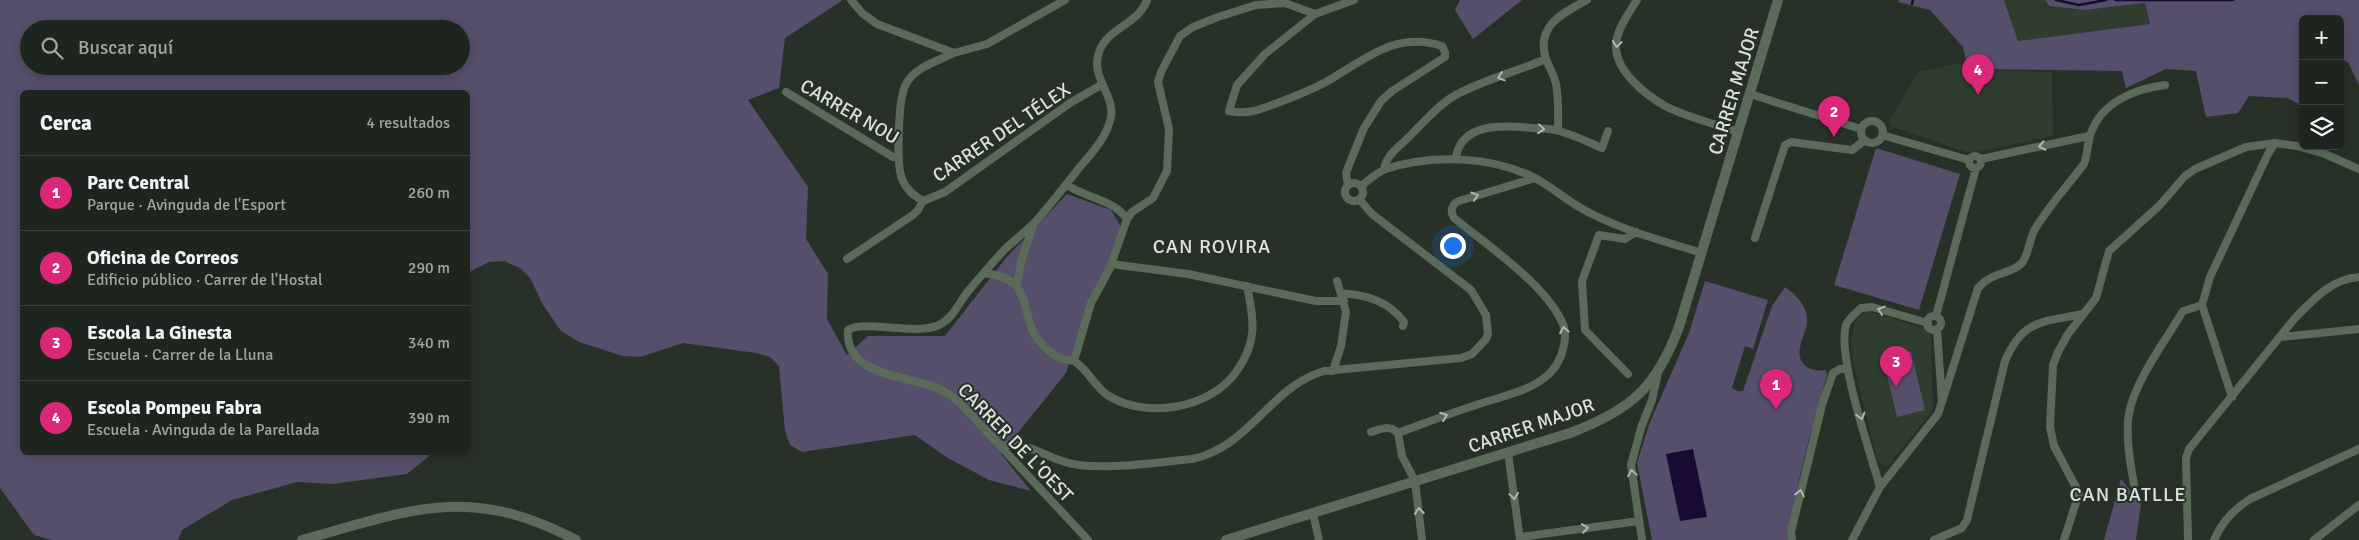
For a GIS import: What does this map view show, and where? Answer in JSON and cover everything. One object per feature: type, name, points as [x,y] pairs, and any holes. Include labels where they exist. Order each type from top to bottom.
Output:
[{"type":"street","points":[[851,0],[862,13],[877,24],[954,53]]},
{"type":"street","name":"CARRER DEL TÉLEX","points":[[1065,0],[987,44],[954,53],[916,72],[906,84],[902,95],[899,157],[901,175],[906,187],[923,202],[945,192],[1070,103],[1101,85]]},
{"type":"street","points":[[984,273],[1004,250],[1035,222],[1093,152],[1111,116],[1110,104],[1101,85],[1097,62],[1099,52],[1103,44],[1140,13],[1147,0]]},
{"type":"street","points":[[1354,0],[1315,14],[1265,54],[1237,85],[1229,111],[1244,114],[1304,93],[1327,81],[1367,55],[1387,47],[1416,43],[1442,46],[1445,57],[1392,91],[1381,101],[1364,128],[1346,173],[1348,185],[1345,192],[1348,198],[1352,200],[1359,199],[1363,193],[1361,186]]},
{"type":"street","points":[[1558,130],[1556,84],[1546,60],[1543,43],[1548,26],[1587,0]]},
{"type":"street","points":[[1637,0],[1623,25],[1616,44],[1617,56],[1632,80],[1666,106],[1738,132]]},
{"type":"street","name":"CARRER MAJOR","points":[[1226,540],[1256,535],[1313,513],[1570,433],[1602,420],[1637,398],[1658,373],[1678,327],[1778,0]]},
{"type":"street","points":[[1074,362],[1091,303],[1111,264],[1127,219],[1132,212],[1153,198],[1167,171],[1169,129],[1158,82],[1161,72],[1180,36],[1193,27],[1218,17],[1256,6],[1285,4],[1315,14]]},
{"type":"street","points":[[1384,169],[1385,162],[1396,149],[1440,105],[1468,89],[1546,60]]},
{"type":"street","points":[[1852,540],[1880,488],[1938,414],[1978,288],[1984,281],[1996,274],[2023,263],[2029,239],[2036,227],[2084,164],[2088,156],[2090,136],[2096,120],[2117,100],[2143,88],[2165,85]]},
{"type":"street","name":"CARRER NOU","points":[[786,92],[893,157],[899,157]]},
{"type":"street","points":[[1750,94],[1862,129]]},
{"type":"street","points":[[1876,122],[1881,127],[1882,135],[1876,142],[1869,142],[1862,135],[1862,129],[1866,123],[1876,122]]},
{"type":"street","points":[[1456,158],[1460,142],[1469,135],[1493,126],[1558,130],[1602,148],[1608,131]]},
{"type":"street","points":[[1882,135],[1969,160],[1975,156],[1980,160]]},
{"type":"street","points":[[1980,160],[2090,136]]},
{"type":"street","points":[[1755,238],[1785,144],[1792,142],[1852,150],[1865,140]]},
{"type":"street","points":[[2064,540],[2079,492],[2054,446],[2050,427],[2053,365],[2061,346],[2096,298],[2109,251],[2159,206],[2185,176],[2195,169],[2246,147],[2276,144],[2297,146],[2325,154],[2359,170]]},
{"type":"street","points":[[2232,397],[2202,305],[2210,277],[2268,154],[2276,144]]},
{"type":"street","points":[[1361,186],[1384,169],[1456,158],[1498,165],[1535,178],[1589,213],[1636,232],[1702,253]]},
{"type":"street","points":[[1969,160],[1970,166],[1976,168]]},
{"type":"street","points":[[1936,316],[1976,168],[1980,165],[1980,160]]},
{"type":"street","points":[[1398,433],[1531,386],[1551,372],[1558,360],[1564,346],[1565,330],[1562,320],[1554,308],[1526,277],[1454,218],[1451,210],[1454,203],[1459,201],[1535,178]]},
{"type":"street","points":[[1348,185],[1354,183],[1361,186]]},
{"type":"street","points":[[1066,185],[1121,210],[1127,219]]},
{"type":"street","points":[[1002,446],[1016,444],[1062,462],[1084,466],[1165,462],[1200,458],[1230,443],[1300,381],[1312,374],[1461,358],[1472,354],[1486,340],[1488,334],[1486,315],[1471,290],[1372,214],[1359,199]]},
{"type":"street","points":[[847,259],[913,215],[923,202]]},
{"type":"street","points":[[1017,286],[1021,262],[1035,222]]},
{"type":"street","points":[[1628,374],[1585,330],[1582,281],[1598,235],[1625,239],[1636,232]]},
{"type":"street","points":[[1111,264],[1188,274],[1316,301],[1342,297],[1370,297],[1398,314],[1404,322],[1403,326]]},
{"type":"street","points":[[984,273],[995,274],[1017,286],[1026,304],[1037,339],[1047,350],[1060,358],[1074,362],[1099,388],[1122,403],[1147,407],[1173,407],[1200,400],[1226,385],[1249,351],[1253,332],[1247,286]]},
{"type":"street","name":"CARRER DE L'OEST","points":[[984,273],[940,325],[914,329],[858,326],[848,330],[849,345],[860,360],[880,372],[934,386],[947,392],[1002,446],[1088,540]]},
{"type":"street","points":[[2188,540],[2186,458],[2189,449],[2295,318],[2324,290],[2338,282],[2359,277]]},
{"type":"street","points":[[1333,371],[1341,346],[1346,312],[1337,280]]},
{"type":"street","points":[[2134,484],[2129,462],[2129,414],[2140,381],[2183,311],[2202,305]]},
{"type":"street","points":[[1880,488],[1848,369],[1844,342],[1847,323],[1861,308],[1872,307],[1928,323]]},
{"type":"street","points":[[1934,540],[1962,528],[1967,520],[2005,361],[2012,346],[2020,334],[2032,326],[2083,314]]},
{"type":"street","points":[[1936,316],[1941,322],[1937,329],[1942,402]]},
{"type":"street","points":[[1936,316],[1929,318],[1928,323],[1931,329],[1937,329]]},
{"type":"street","points":[[2281,337],[2359,329]]},
{"type":"street","points":[[1792,540],[1791,532],[1822,405],[1833,373],[1840,369],[1848,369]]},
{"type":"street","points":[[1642,540],[1631,458],[1652,400],[1658,373]]},
{"type":"street","points":[[1371,432],[1386,427],[1394,429],[1398,433]]},
{"type":"street","points":[[1398,433],[1397,438],[1402,456],[1415,481],[1422,540]]},
{"type":"street","points":[[2214,540],[2229,515],[2250,499],[2359,449]]},
{"type":"street","points":[[1508,452],[1520,538],[1639,521]]},
{"type":"street","points":[[2314,540],[2359,505]]},
{"type":"street","points":[[302,540],[404,512],[425,508],[460,506],[514,513],[545,524],[576,540]]},
{"type":"street","points":[[1313,513],[1319,540]]},
{"type":"shaded area","points":[[0,0],[843,0],[785,38],[779,88],[748,100],[808,187],[806,239],[828,274],[827,319],[847,355],[868,336],[945,336],[1005,259],[1067,194],[1111,210],[1121,227],[1112,263],[1090,299],[1066,373],[1001,454],[1031,491],[989,480],[946,457],[915,435],[802,452],[790,445],[785,431],[779,366],[770,357],[756,353],[683,343],[640,357],[623,356],[579,342],[561,331],[543,305],[530,278],[520,268],[504,261],[489,262],[471,271],[470,274],[470,90],[20,90],[20,455],[430,455],[407,474],[332,484],[297,482],[232,500],[182,530],[178,540],[52,540],[34,535],[0,488]]},
{"type":"shaded area","points":[[1460,0],[1522,0],[1473,39],[1455,10]]},
{"type":"shaded area","points":[[1899,0],[2004,0],[2018,41],[2150,24],[2145,3],[2085,10],[2049,6],[2045,0],[2359,0],[2359,85],[2348,62],[2344,60],[2344,15],[2299,15],[2299,104],[2287,98],[2249,96],[2238,113],[2206,117],[2196,71],[2166,69],[2126,88],[2122,71],[1968,69],[1963,47],[1930,10],[1898,2]]},
{"type":"shaded area","points":[[2004,0],[2045,0],[2049,6],[2085,10],[2145,3],[2150,24],[2018,41]]},
{"type":"shaded area","points":[[1960,63],[1967,70],[2052,72],[2053,136],[1976,152],[1966,152],[1890,126],[1890,118],[1919,72]]},
{"type":"shaded area","points":[[1876,148],[1960,174],[1919,310],[1834,285]]},
{"type":"shaded area","points":[[1705,281],[1768,300],[1753,349],[1745,346],[1732,388],[1737,391],[1743,391],[1772,306],[1785,287],[1793,293],[1805,308],[1807,324],[1800,350],[1802,362],[1807,367],[1818,371],[1826,370],[1827,375],[1800,477],[1789,540],[1652,540],[1637,463],[1650,422],[1689,333]]},
{"type":"shaded area","points":[[1871,312],[1927,329],[1931,333],[1933,410],[1887,467],[1878,462],[1852,358],[1851,340],[1855,322],[1864,313]]},
{"type":"shaded area","points":[[1911,351],[1925,410],[1897,417],[1883,358]]},
{"type":"shaded area","points":[[1693,449],[1707,517],[1680,521],[1666,454]]},
{"type":"shaded area","points":[[2121,479],[2141,504],[2136,540],[2104,540]]},
{"type":"waterway","points":[[1912,4],[1913,0]]},
{"type":"waterway","points":[[2056,0],[2079,5],[2106,0]]},
{"type":"waterway","points":[[2115,0],[2233,0]]},
{"type":"place","name":"Escola Pompeu Fabra","points":[[1978,95]]},
{"type":"place","name":"Oficina de Correos","points":[[1834,137]]},
{"type":"place","name":"Escola La Ginesta","points":[[1896,387]]},
{"type":"place","name":"Parc Central","points":[[1776,410]]},
{"type":"district","name":"CAN ROVIRA","points":[[1212,246]]},
{"type":"district","name":"CAN BATLLE","points":[[2128,494]]}]
